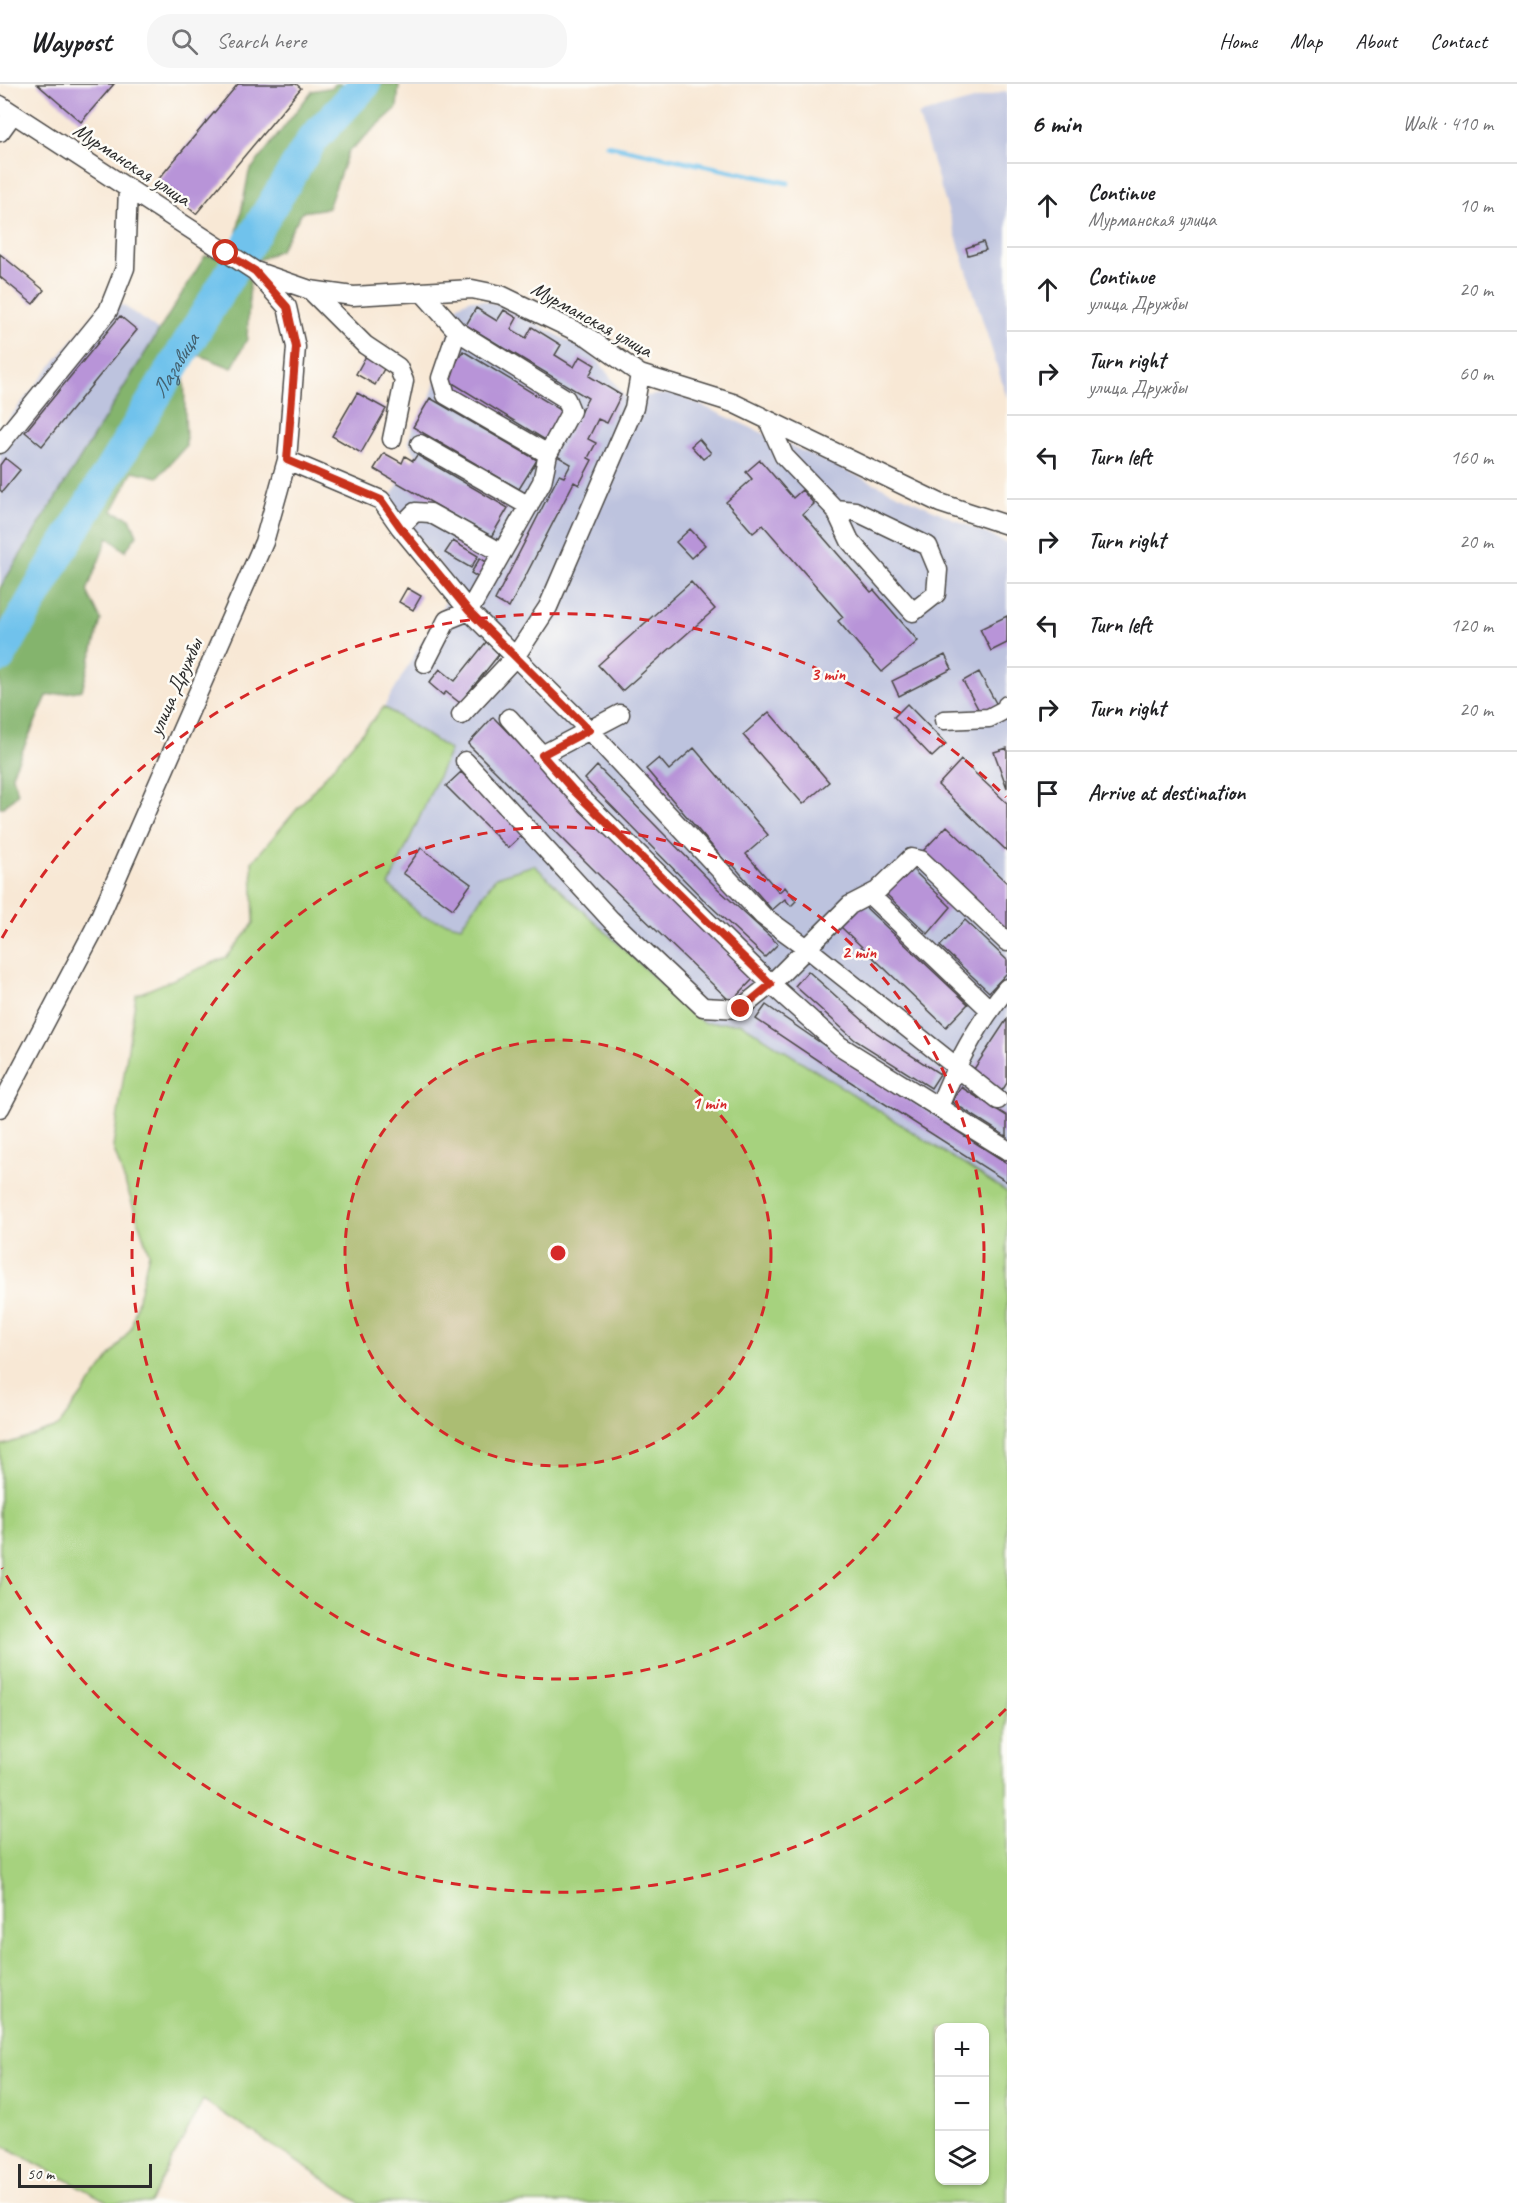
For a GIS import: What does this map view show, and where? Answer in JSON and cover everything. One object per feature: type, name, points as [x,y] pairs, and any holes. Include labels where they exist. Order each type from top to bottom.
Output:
[{"type":"street","points":[[0,132],[7,109]]},
{"type":"street","name":"Мурманская улица","points":[[7,109],[255,271],[310,290],[353,296],[472,289],[501,295],[588,337],[640,374],[733,403],[940,503],[1007,525]]},
{"type":"street","points":[[0,444],[108,311],[125,268],[128,188]]},
{"type":"street","name":"улица Дружбы","points":[[0,1108],[99,919],[264,542],[287,460],[296,347],[287,307],[255,271]]},
{"type":"street","points":[[310,290],[365,345],[398,367],[405,381],[392,439]]},
{"type":"street","points":[[422,292],[457,331],[566,399],[571,411],[548,454],[542,482],[469,611],[447,620],[425,663]]},
{"type":"street","points":[[457,331],[441,378],[446,395],[548,454]]},
{"type":"street","points":[[461,715],[515,657],[548,607],[634,408],[640,374]]},
{"type":"street","points":[[768,420],[784,456],[835,509],[850,541],[913,612],[936,594],[938,570],[928,546],[855,511],[835,509]]},
{"type":"street","points":[[420,444],[529,506]]},
{"type":"street","points":[[287,460],[381,500],[400,527],[469,611],[589,730],[763,916],[807,948],[998,1100]]},
{"type":"street","points":[[400,527],[416,512],[430,513],[502,553]]},
{"type":"street","points":[[944,720],[989,718],[1006,709],[1007,705]]},
{"type":"street","points":[[542,755],[620,714]]},
{"type":"street","points":[[509,718],[572,789],[771,984],[840,1046],[1007,1150]]},
{"type":"street","points":[[465,761],[610,920],[703,1007],[741,1009],[771,984],[850,905],[877,891],[911,858],[921,860],[1007,942]]},
{"type":"street","points":[[870,895],[989,1009]]},
{"type":"street","points":[[939,1107],[956,1066],[989,1009],[1007,988]]},
{"type":"shaded area","points":[[1007,91],[1007,398],[918,115]]},
{"type":"shaded area","points":[[471,299],[500,304],[594,355],[626,398],[674,393],[1007,543],[1007,1192],[741,1023],[703,1024],[534,865],[496,877],[461,926],[421,916],[389,885],[450,750],[384,707],[455,585],[389,499],[416,455],[408,441],[413,427],[430,398],[458,305]]},
{"type":"shaded area","points":[[123,305],[159,331],[0,588],[0,429],[99,307]]},
{"type":"green space","points":[[335,84],[399,84],[397,108],[348,152],[328,208],[302,212],[280,250],[259,260],[235,243],[249,172],[312,91],[333,87]]},
{"type":"green space","points":[[205,256],[225,257],[250,280],[247,339],[232,368],[199,355],[184,370],[186,446],[158,477],[133,471],[112,511],[130,518],[137,535],[125,551],[108,537],[87,591],[101,620],[82,690],[47,696],[12,774],[18,793],[4,807],[0,807],[0,588]]},
{"type":"green space","points":[[384,707],[450,750],[389,885],[421,916],[461,926],[496,877],[534,865],[703,1023],[741,1023],[1007,1192],[1007,2203],[360,2203],[203,2100],[150,2203],[110,2203],[0,2144],[0,1446],[58,1427],[131,1328],[149,1253],[113,1147],[136,995],[227,957],[254,923],[252,862]]},
{"type":"building","points":[[37,84],[114,84],[81,122]]},
{"type":"building","points":[[238,84],[296,84],[301,88],[196,214],[157,181]]},
{"type":"building","points":[[983,242],[986,250],[968,255],[966,248]]},
{"type":"building","points":[[0,254],[44,290],[33,304],[0,277]]},
{"type":"building","points":[[476,308],[497,321],[504,310],[517,318],[511,329],[526,338],[532,327],[561,345],[555,355],[574,367],[580,356],[595,365],[589,376],[621,395],[607,423],[598,419],[588,439],[596,443],[588,458],[592,460],[579,485],[574,482],[509,608],[495,600],[559,475],[564,477],[571,464],[557,456],[588,398],[466,325]]},
{"type":"building","points":[[120,316],[137,330],[42,446],[25,432]]},
{"type":"building","points":[[463,351],[564,412],[547,441],[446,379]]},
{"type":"building","points":[[366,356],[385,367],[375,385],[356,374]]},
{"type":"building","points":[[357,393],[386,409],[361,453],[332,436]]},
{"type":"building","points":[[430,398],[537,460],[519,489],[413,427]]},
{"type":"building","points":[[699,439],[711,453],[703,459],[691,446]]},
{"type":"building","points":[[384,453],[402,463],[405,456],[413,461],[417,455],[508,508],[491,537],[374,469]]},
{"type":"building","points":[[5,458],[20,470],[2,492],[0,490],[0,465]]},
{"type":"building","points":[[760,460],[793,498],[802,490],[814,504],[803,514],[871,592],[874,590],[918,641],[882,672],[838,621],[843,617],[763,525],[753,533],[726,502],[752,479],[746,472]]},
{"type":"building","points":[[690,529],[705,545],[691,558],[676,542]]},
{"type":"building","points":[[453,541],[478,556],[471,568],[445,553]]},
{"type":"building","points":[[480,558],[488,563],[479,578],[471,573]]},
{"type":"building","points":[[691,582],[715,609],[622,691],[598,665]]},
{"type":"building","points":[[407,588],[421,596],[413,610],[399,602]]},
{"type":"building","points":[[1007,616],[1007,643],[991,651],[980,629]]},
{"type":"building","points":[[487,641],[501,652],[460,703],[446,692],[443,695],[429,683],[440,669],[455,681]]},
{"type":"building","points":[[945,655],[952,669],[899,696],[892,681]]},
{"type":"building","points":[[979,672],[997,705],[981,714],[963,681]]},
{"type":"building","points":[[907,704],[946,744],[932,757],[894,717]]},
{"type":"building","points":[[769,712],[829,782],[803,804],[743,735]]},
{"type":"building","points":[[493,717],[631,859],[754,978],[731,1002],[607,883],[468,744]]},
{"type":"building","points":[[694,748],[768,835],[746,854],[779,892],[785,887],[796,901],[791,906],[785,899],[772,910],[733,865],[730,867],[646,769],[659,758],[669,770]]},
{"type":"building","points":[[1007,748],[1007,788],[994,752]]},
{"type":"building","points":[[961,760],[1007,803],[1007,851],[938,785]]},
{"type":"building","points":[[597,766],[716,887],[778,944],[765,957],[703,899],[585,779]]},
{"type":"building","points":[[461,772],[523,834],[508,848],[446,786]]},
{"type":"building","points":[[947,826],[1007,883],[1007,931],[923,851]]},
{"type":"building","points":[[421,848],[471,884],[453,909],[403,873]]},
{"type":"building","points":[[910,867],[951,907],[928,934],[885,893]]},
{"type":"building","points":[[862,904],[968,1004],[946,1027],[841,927]]},
{"type":"building","points":[[965,920],[1007,960],[1007,973],[989,992],[940,946]]},
{"type":"building","points":[[808,971],[877,1033],[940,1074],[931,1088],[855,1040],[795,986]]},
{"type":"building","points":[[766,1005],[841,1057],[1007,1163],[1007,1182],[756,1019]]},
{"type":"building","points":[[1007,1019],[1007,1083],[1002,1091],[972,1072]]},
{"type":"building","points":[[961,1087],[1007,1116],[1007,1137],[952,1102]]},
{"type":"waterway","name":"Лазавица","points":[[0,657],[57,557],[312,140],[365,84]]},
{"type":"waterway","points":[[607,145],[788,183]]},
{"type":"route","points":[[226,253],[255,271],[287,307],[296,347],[287,460],[381,500],[400,527],[469,611],[589,730],[542,755],[572,789],[771,984],[741,1009]]}]
